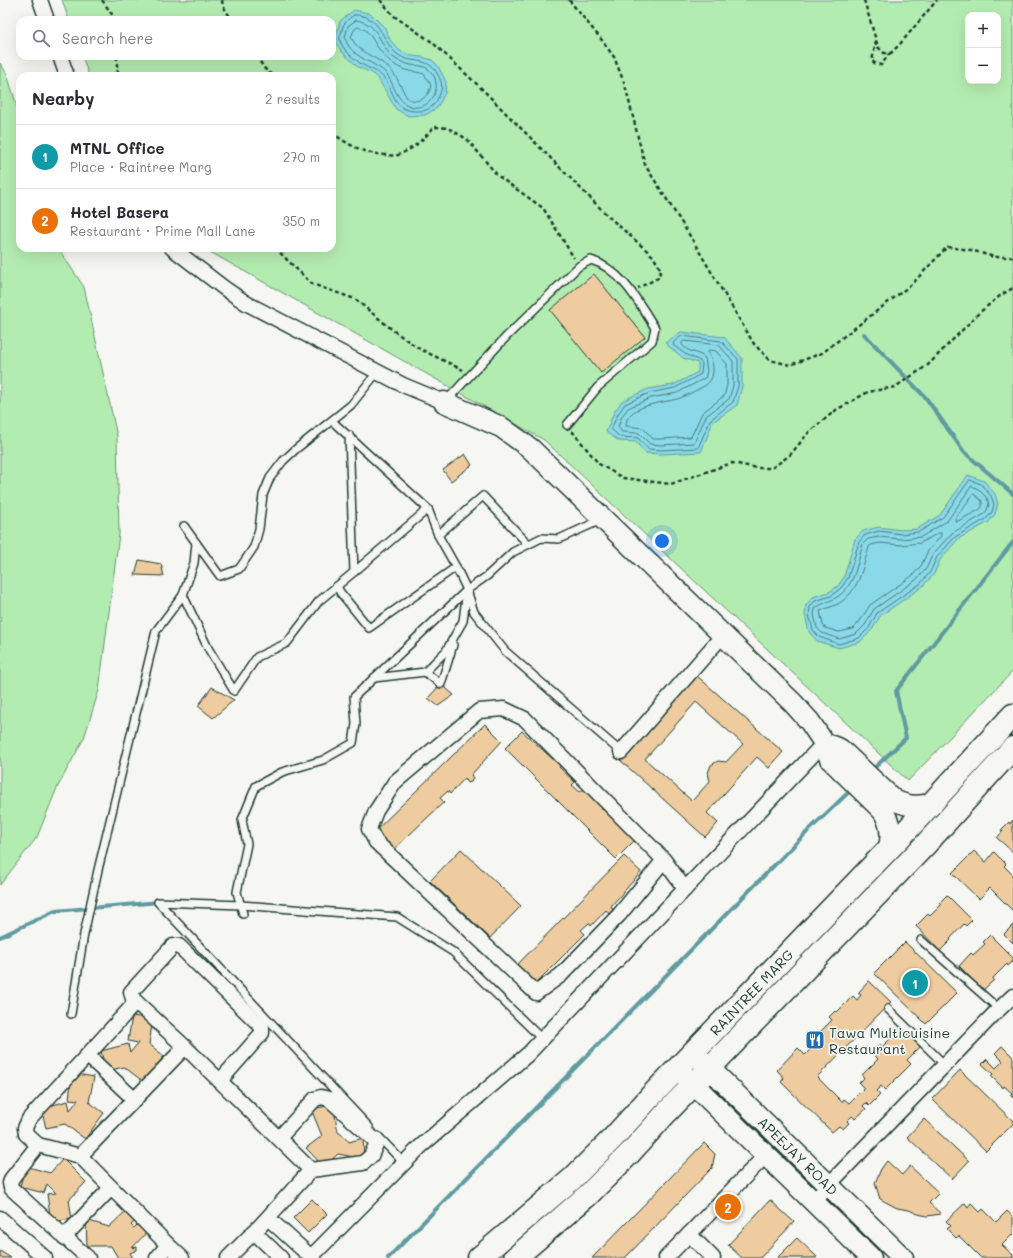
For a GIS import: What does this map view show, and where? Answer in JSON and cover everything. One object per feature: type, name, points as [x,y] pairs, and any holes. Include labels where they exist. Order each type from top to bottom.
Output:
[{"type":"main road","name":"RAINTREE MARG","points":[[479,1258],[572,1179],[613,1138],[677,1068],[888,850],[1013,715]]},
{"type":"main road","name":"RAINTREE MARG","points":[[515,1258],[588,1195],[630,1153],[694,1084],[925,845],[1013,748]]},
{"type":"street","points":[[40,0],[46,16]]},
{"type":"street","points":[[61,60],[66,72]]},
{"type":"street","points":[[177,252],[224,288],[246,302],[403,385],[488,421],[514,436],[530,448],[793,703],[810,722],[824,743],[830,759],[853,772],[873,791],[890,824],[891,837],[888,850]]},
{"type":"street","points":[[621,752],[723,636]]},
{"type":"street","points":[[664,860],[619,915],[561,974],[536,993],[376,842],[370,829],[376,811],[395,782],[479,711],[504,709],[525,719],[664,860],[685,889]]},
{"type":"street","points":[[268,1218],[310,1258],[420,1147],[528,1054],[824,743]]},
{"type":"street","points":[[873,791],[901,804],[917,806],[931,803]]},
{"type":"street","points":[[220,1081],[262,1033],[262,1027],[179,946],[173,946],[131,992],[133,998],[311,1170]]},
{"type":"street","points":[[813,1202],[1013,996]]},
{"type":"street","points":[[136,1002],[29,1119],[25,1128],[26,1134],[38,1145],[80,1156],[182,1258]]},
{"type":"street","points":[[80,1156],[185,1047]]},
{"type":"street","name":"APEEJAY ROAD","points":[[693,1052],[903,1258]]},
{"type":"street","points":[[88,1056],[135,1100]]},
{"type":"street","name":"APEEJAY ROAD","points":[[677,1068],[871,1258]]},
{"type":"street","points":[[228,1258],[268,1218],[311,1170],[363,1163],[371,1156],[377,1142],[329,1099],[321,1097],[315,1099],[279,1138]]},
{"type":"street","points":[[38,1145],[12,1178],[10,1183],[11,1188],[88,1258]]},
{"type":"street","points":[[666,1258],[766,1155]]},
{"type":"street","points":[[64,1237],[111,1188]]},
{"type":"street","points":[[0,1218],[45,1258]]},
{"type":"street","points":[[254,1232],[281,1258]]},
{"type":"street","points":[[689,1234],[713,1258]]},
{"type":"street","points":[[157,1258],[168,1245]]},
{"type":"lane","points":[[184,526],[220,576],[239,569],[254,547],[263,495],[270,478],[283,461],[351,405],[375,375],[440,407],[507,336],[578,266],[591,260],[603,263],[632,291],[655,328],[652,341],[598,387],[567,425]]},
{"type":"lane","points":[[332,421],[428,509],[438,535],[467,590],[474,612],[505,651],[621,752]]},
{"type":"lane","points":[[349,435],[354,572]]},
{"type":"lane","points":[[438,535],[483,496],[528,544]]},
{"type":"lane","points":[[183,594],[208,648],[234,691],[257,657],[288,643],[318,601],[428,509]]},
{"type":"lane","points":[[243,914],[237,892],[247,844],[242,820],[256,786],[282,772],[323,760],[353,743],[356,724],[354,697],[467,590],[487,576],[513,552],[541,538],[560,540],[603,519]]},
{"type":"lane","points":[[71,1014],[88,916],[156,631],[183,594],[194,563],[196,543]]},
{"type":"lane","points":[[337,586],[340,592],[370,628],[456,567]]},
{"type":"lane","points":[[374,678],[425,672],[446,651],[463,620],[467,590]]},
{"type":"lane","points":[[425,672],[440,684],[458,629]]},
{"type":"lane","points":[[404,1163],[158,902],[241,905],[398,917],[454,952],[546,1034]]},
{"type":"lane","points":[[921,940],[999,1009]]},
{"type":"lane","points":[[888,1009],[945,1065]]},
{"type":"path","points":[[102,0],[113,16]]},
{"type":"path","points":[[222,0],[223,6],[229,16]]},
{"type":"path","points":[[380,0],[394,16],[432,42],[609,217],[653,256],[661,270],[658,278],[632,291]]},
{"type":"path","points":[[569,0],[614,57],[625,85],[645,165],[690,236],[754,344],[770,360],[790,365],[822,353],[912,284],[947,247],[971,250],[994,257],[1013,256]]},
{"type":"path","points":[[864,0],[878,47],[884,53],[891,53]]},
{"type":"path","points":[[877,40],[872,61],[881,65],[937,0]]},
{"type":"path","points":[[118,60],[117,70],[118,72]]},
{"type":"path","points":[[259,60],[268,72]]},
{"type":"path","points":[[336,136],[341,140],[371,154],[396,156],[413,147],[434,127],[448,128],[467,139],[498,176],[543,208],[578,266]]},
{"type":"path","points":[[279,252],[312,284],[355,299],[394,331],[418,348],[471,374]]},
{"type":"path","points":[[567,425],[576,438],[599,464],[623,478],[671,484],[732,463],[758,468],[772,468],[790,455],[809,432],[836,410],[868,392],[895,387],[928,365],[980,312],[1001,294],[1013,288]]},
{"type":"green space","points":[[62,0],[1013,0],[1013,671],[908,781],[544,440],[210,252],[336,252],[336,72],[88,72],[83,60],[336,60],[336,16],[68,16]]},
{"type":"green space","points":[[0,63],[7,74],[16,103],[16,252],[61,252],[84,287],[117,436],[119,534],[99,690],[84,738],[57,788],[37,837],[0,885]]},
{"type":"water","points":[[354,10],[368,13],[373,16],[385,28],[390,40],[400,51],[412,56],[432,60],[438,66],[446,82],[445,93],[437,108],[425,115],[408,116],[396,109],[379,80],[372,73],[358,67],[342,52],[336,43],[340,21]]},
{"type":"water","points":[[681,332],[724,337],[742,358],[742,387],[737,405],[713,422],[701,452],[661,454],[645,453],[636,442],[619,441],[606,432],[614,412],[622,401],[648,389],[673,385],[698,372],[698,363],[683,358],[665,343]]},
{"type":"water","points":[[968,475],[984,481],[995,494],[998,504],[995,514],[989,522],[958,539],[940,560],[934,574],[922,587],[880,616],[872,630],[860,642],[839,648],[817,641],[809,632],[805,615],[806,605],[813,597],[829,592],[838,586],[844,577],[855,539],[863,531],[879,527],[901,530],[917,529],[940,515]]},
{"type":"building","points":[[594,274],[645,337],[601,373],[550,310]]},
{"type":"building","points":[[465,454],[472,465],[451,481],[443,470]]},
{"type":"building","points":[[139,560],[161,564],[164,576],[135,575]]},
{"type":"building","points":[[696,675],[783,752],[769,768],[757,757],[707,813],[718,823],[705,837],[620,760]],"holes":[[[696,702],[743,744],[726,762],[718,761],[711,765],[708,773],[710,781],[692,801],[645,759]]]},
{"type":"building","points":[[441,684],[454,695],[438,706],[428,698]]},
{"type":"building","points":[[212,687],[234,700],[213,718],[198,706]]},
{"type":"building","points":[[485,724],[502,741],[471,775],[473,778],[471,782],[468,783],[465,778],[450,794],[448,791],[440,798],[444,802],[391,852],[373,833]]},
{"type":"building","points":[[522,731],[556,762],[559,760],[564,764],[559,767],[575,782],[572,785],[580,792],[584,789],[635,840],[616,859],[505,748]]},
{"type":"building","points":[[1013,820],[1013,852],[997,838],[1003,831],[1001,830]]},
{"type":"building","points":[[461,849],[521,906],[490,938],[430,881]]},
{"type":"building","points":[[974,851],[986,862],[994,852],[1006,864],[1004,866],[1013,875],[1013,911],[990,888],[979,899],[952,873]]},
{"type":"building","points":[[624,856],[641,872],[611,906],[613,909],[612,914],[609,914],[606,910],[591,926],[589,923],[581,930],[585,934],[534,985],[515,967]]},
{"type":"building","points":[[947,895],[972,920],[966,926],[964,924],[940,951],[916,926],[928,914],[930,916],[942,904],[940,902]]},
{"type":"building","points":[[1013,925],[1013,943],[1004,934]]},
{"type":"building","points":[[990,935],[1013,958],[1013,961],[1008,966],[1007,964],[993,978],[994,980],[983,990],[959,966],[971,953],[973,955],[985,944],[983,942]]},
{"type":"building","points":[[905,942],[957,993],[926,1024],[874,973]]},
{"type":"building","points":[[869,981],[891,1002],[817,1077],[842,1102],[844,1099],[849,1103],[864,1088],[859,1083],[864,1078],[862,1075],[878,1059],[872,1052],[880,1044],[882,1047],[890,1039],[887,1037],[896,1028],[904,1036],[908,1031],[923,1044],[907,1060],[911,1064],[885,1090],[881,1086],[876,1091],[880,1095],[869,1106],[866,1103],[863,1106],[866,1109],[855,1119],[852,1116],[847,1121],[849,1123],[843,1129],[839,1126],[832,1132],[781,1082],[784,1078],[777,1070],[798,1048],[805,1055],[812,1048],[808,1044],[832,1020],[829,1017],[835,1011],[837,1012],[853,996],[857,1000],[861,995],[858,993]]},
{"type":"building","points":[[132,1016],[153,1019],[149,1044],[164,1056],[144,1082],[124,1067],[106,1071],[101,1051],[128,1044],[130,1053],[138,1043],[128,1041]]},
{"type":"building","points":[[1002,1046],[1013,1057],[1013,1098],[1010,1095],[1012,1093],[1004,1086],[1003,1088],[991,1076],[993,1074],[982,1064],[987,1059],[996,1068],[1003,1061],[995,1053]]},
{"type":"building","points":[[960,1070],[1013,1121],[1013,1124],[986,1151],[932,1099]]},
{"type":"building","points":[[72,1073],[94,1077],[89,1102],[104,1113],[85,1139],[65,1124],[46,1128],[41,1108],[68,1101],[70,1110],[78,1100],[69,1099]]},
{"type":"building","points":[[333,1105],[338,1132],[349,1142],[363,1138],[364,1159],[338,1154],[324,1167],[306,1148],[322,1136],[311,1109]]},
{"type":"building","points":[[924,1119],[969,1161],[952,1179],[907,1137]]},
{"type":"building","points":[[704,1143],[715,1154],[712,1168],[625,1258],[592,1258]]},
{"type":"building","points":[[63,1159],[86,1182],[69,1200],[72,1219],[51,1222],[47,1194],[56,1193],[47,1184],[44,1193],[20,1187],[25,1166],[50,1173]]},
{"type":"building","points":[[887,1161],[902,1175],[910,1166],[939,1193],[929,1203],[941,1214],[927,1216],[918,1214],[909,1210],[897,1208],[880,1199],[875,1183],[881,1169]]},
{"type":"building","points":[[312,1199],[327,1214],[308,1233],[293,1218]]},
{"type":"building","points":[[770,1200],[794,1222],[760,1258],[742,1258],[728,1245]]},
{"type":"building","points":[[965,1203],[968,1207],[971,1203],[980,1212],[983,1209],[996,1222],[1007,1211],[1013,1217],[1013,1234],[1002,1245],[1013,1255],[1013,1258],[981,1258],[959,1236],[956,1238],[947,1229],[951,1226],[946,1221]]},
{"type":"building","points":[[128,1209],[137,1219],[131,1225],[134,1228],[140,1222],[148,1231],[132,1248],[137,1247],[137,1250],[130,1253],[133,1258],[118,1258],[111,1246],[87,1246],[86,1220],[109,1227]]},
{"type":"building","points":[[797,1238],[817,1257],[777,1258]]},
{"type":"building","points":[[0,1251],[11,1258],[0,1258]]},
{"type":"waterway","points":[[864,334],[926,398],[964,452],[1013,494]]},
{"type":"waterway","points":[[871,771],[906,738],[896,691],[1013,542]]},
{"type":"waterway","points":[[388,1258],[808,831],[853,788]]},
{"type":"waterway","points":[[0,937],[55,911],[160,902]]},
{"type":"place","name":"MTNL Office","points":[[915,983]]},
{"type":"place","name":"Tawa Multicuisine Restaurant","points":[[815,1040]]},
{"type":"place","name":"Hotel Basera","points":[[728,1207]]}]
